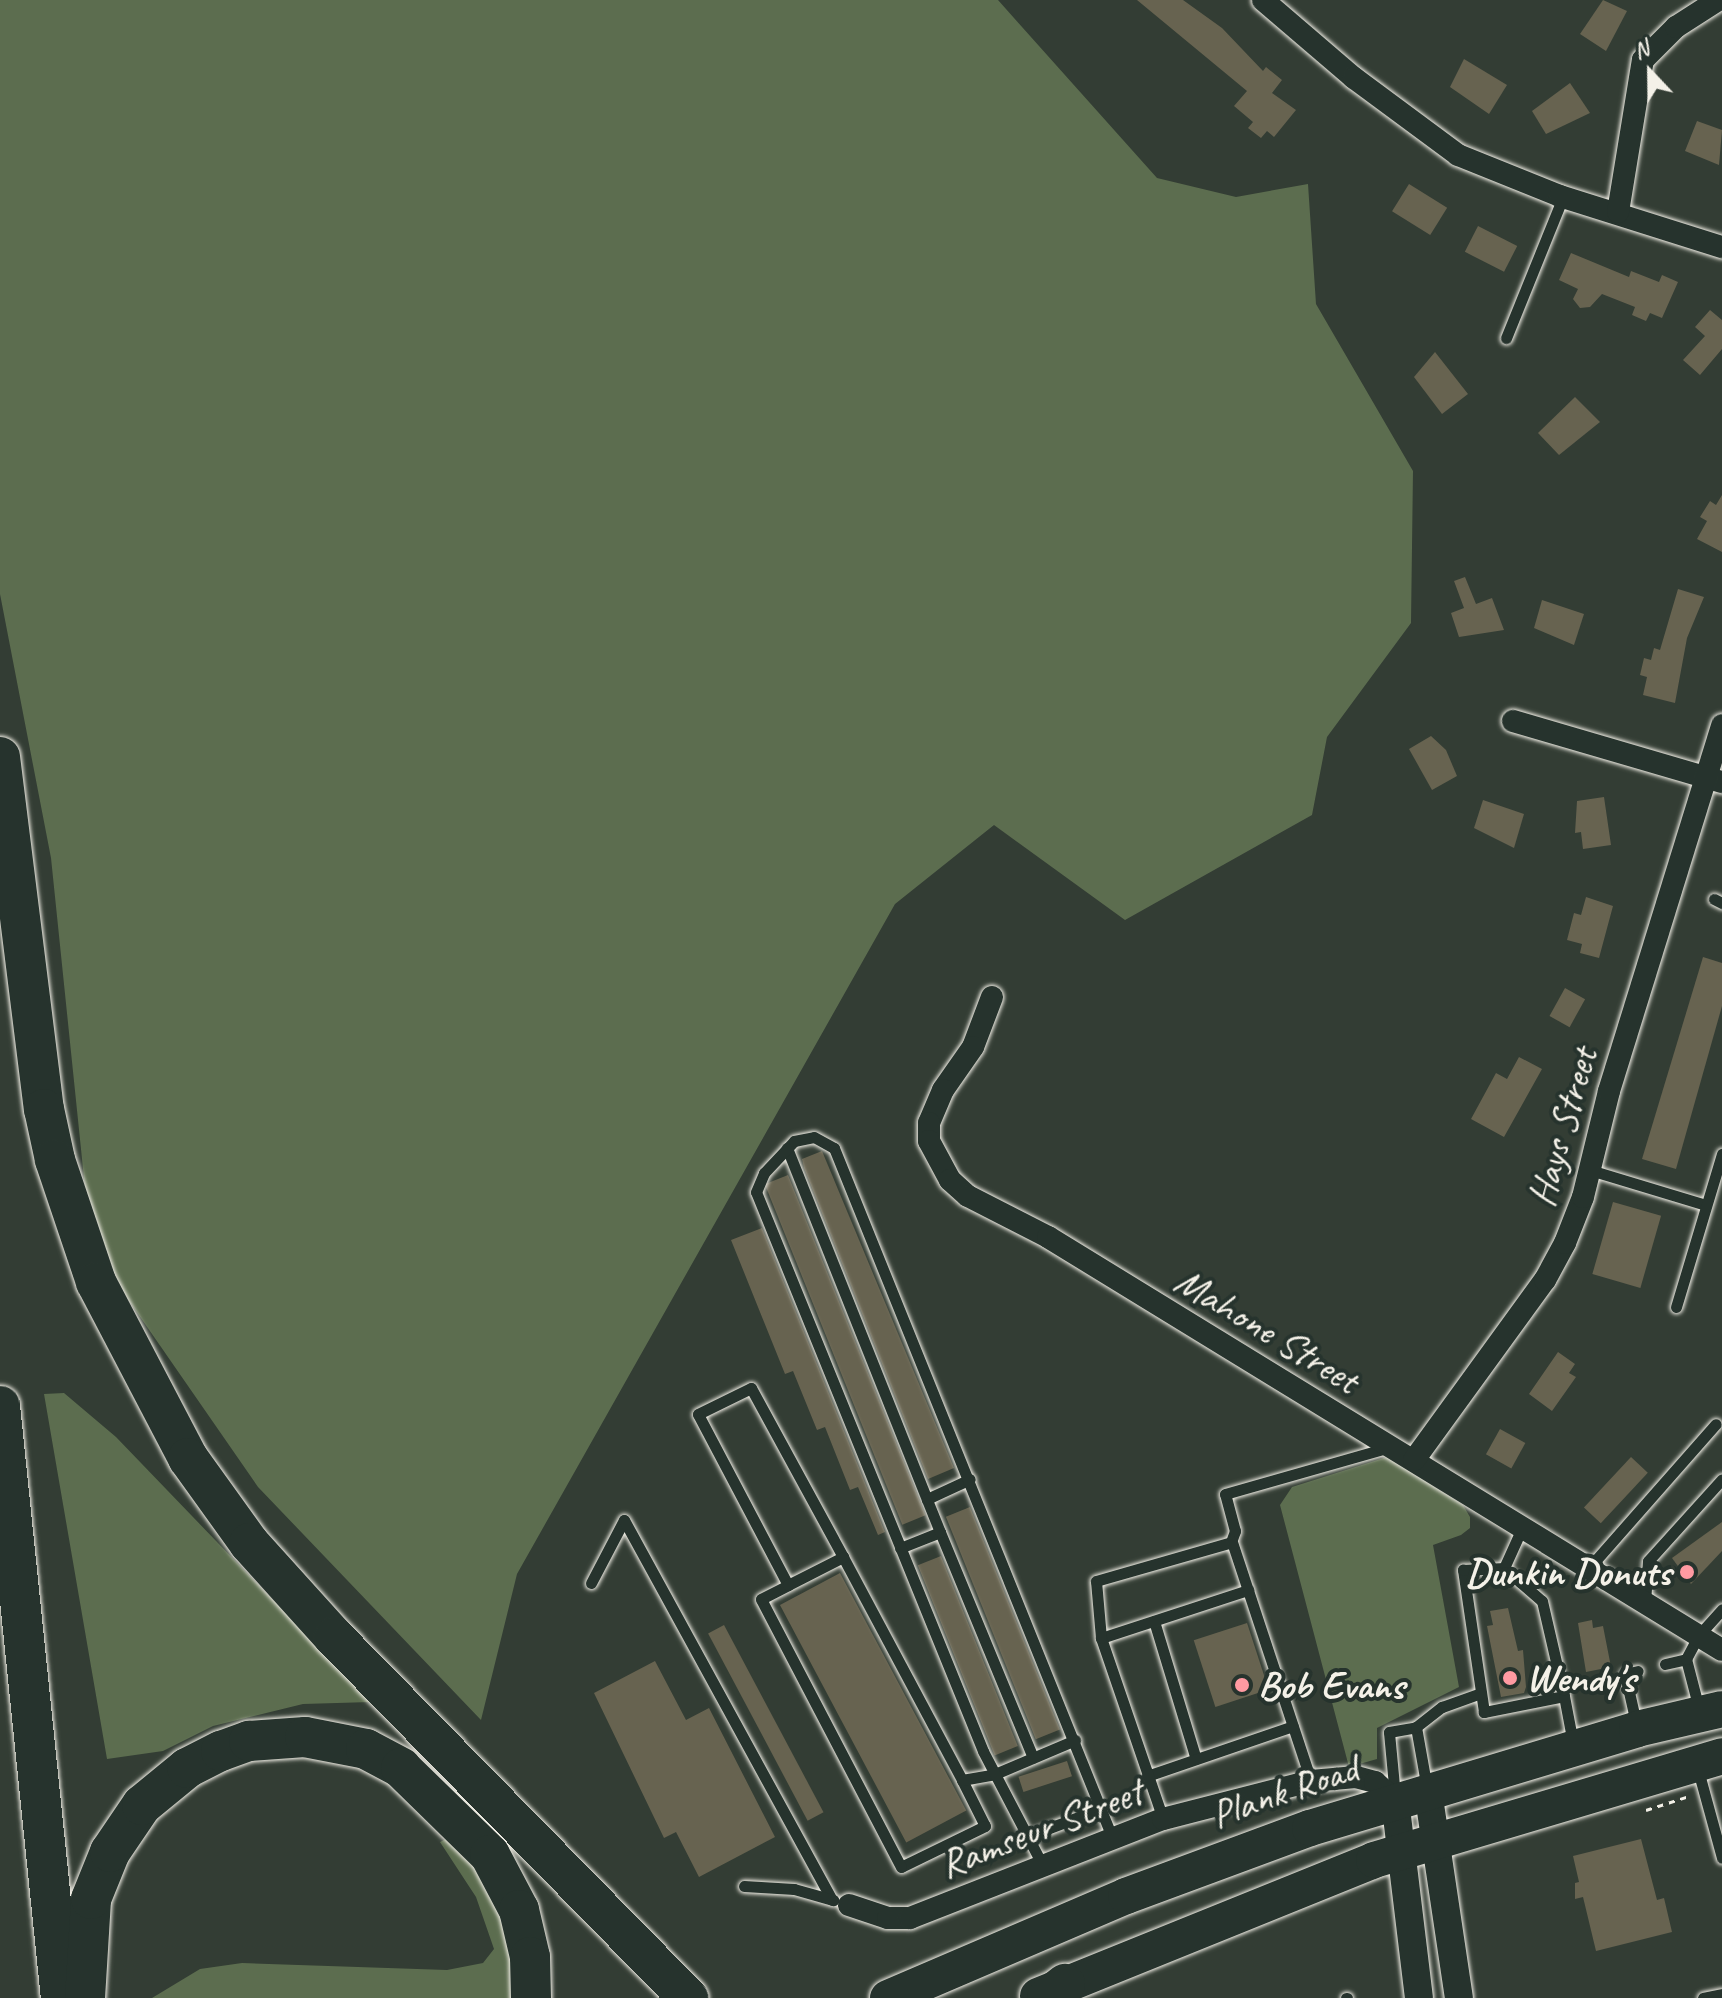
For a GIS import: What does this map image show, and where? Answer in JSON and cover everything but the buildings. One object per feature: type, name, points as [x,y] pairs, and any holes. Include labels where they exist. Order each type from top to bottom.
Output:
[{"type":"highway","points":[[0,757],[44,1109],[55,1160],[96,1282],[188,1458],[249,1543],[334,1637],[688,1998]]},
{"type":"highway","points":[[0,1406],[61,1998]]},
{"type":"highway","name":"Plank Road","points":[[888,1998],[1169,1878],[1412,1795],[1637,1729],[1711,1711]]},
{"type":"highway","points":[[85,1998],[91,1899],[110,1852],[142,1805],[187,1768],[221,1751],[249,1741],[305,1737],[366,1749],[401,1768],[490,1855],[519,1910],[530,1957],[531,1998]]},
{"type":"highway","points":[[1048,1993],[1401,1852],[1702,1772]]},
{"type":"street","points":[[1263,0],[1354,78],[1458,155],[1563,197],[1722,247]]},
{"type":"street","points":[[1618,212],[1643,60],[1676,27],[1718,0]]},
{"type":"street","points":[[1513,721],[1714,780]]},
{"type":"street","name":"Hays Street","points":[[1414,1460],[1545,1280],[1565,1243],[1714,780],[1722,725]]},
{"type":"street","name":"Mahone Street","points":[[992,997],[973,1047],[943,1090],[929,1123],[929,1141],[950,1180],[968,1196],[1048,1237],[1722,1650]]},
{"type":"street","name":"Ramseur Street","points":[[841,1903],[888,1918],[910,1918],[1163,1819],[1311,1781],[1356,1777],[1412,1795]]},
{"type":"street","points":[[1412,1795],[1436,1842],[1459,1998]]},
{"type":"street","points":[[1412,1795],[1401,1852],[1419,1998]]},
{"type":"lane","points":[[1506,338],[1563,197]]},
{"type":"lane","points":[[1042,1864],[995,1774],[756,1192],[764,1173],[794,1141],[814,1137],[834,1148],[1112,1837]]},
{"type":"lane","points":[[787,1148],[1033,1758]]},
{"type":"lane","points":[[1676,1307],[1722,1154]]},
{"type":"lane","points":[[1590,1170],[1706,1205]]},
{"type":"lane","points":[[788,1585],[698,1414],[751,1388],[843,1557],[985,1826],[901,1867],[761,1599],[843,1557]]},
{"type":"lane","points":[[1588,1569],[1716,1424]]},
{"type":"lane","points":[[1311,1781],[1231,1542],[1235,1531],[1225,1494],[1391,1447]]},
{"type":"lane","points":[[927,1499],[970,1479]]},
{"type":"lane","points":[[1645,1603],[1648,1561],[1722,1479]]},
{"type":"lane","points":[[591,1583],[624,1520],[841,1903]]},
{"type":"lane","points":[[1504,1568],[1523,1526]]},
{"type":"lane","points":[[900,1548],[940,1532]]},
{"type":"lane","points":[[1163,1819],[1101,1638],[1096,1581],[1231,1542]]},
{"type":"lane","points":[[1564,1696],[1484,1712],[1463,1570],[1504,1568],[1542,1601],[1564,1696],[1574,1748]]},
{"type":"lane","points":[[1101,1638],[1248,1590]]},
{"type":"lane","points":[[1665,1664],[1686,1659],[1698,1636],[1722,1609]]},
{"type":"lane","points":[[1154,1621],[1196,1759]]},
{"type":"lane","points":[[1686,1659],[1711,1711]]},
{"type":"lane","points":[[1637,1729],[1625,1674],[1638,1671]]},
{"type":"lane","points":[[1412,1795],[1389,1732],[1416,1727],[1442,1707],[1481,1693]]},
{"type":"lane","points":[[1147,1776],[1293,1726]]},
{"type":"lane","points":[[1412,1795],[1416,1727]]},
{"type":"lane","points":[[962,1780],[995,1774],[1075,1740]]},
{"type":"lane","points":[[1702,1772],[1719,1826],[1722,1858]]},
{"type":"lane","points":[[1028,1836],[1100,1809]]},
{"type":"lane","points":[[744,1886],[794,1889],[841,1903]]},
{"type":"lane","points":[[1703,1998],[1722,1994]]},
{"type":"path","points":[[1646,1810],[1702,1772]]},
{"type":"green space","points":[[0,0],[998,0],[1157,178],[1236,197],[1308,184],[1316,304],[1413,471],[1411,623],[1327,737],[1312,815],[1125,920],[994,825],[895,904],[517,1574],[481,1720],[258,1487],[91,1246],[51,858],[0,594]]},
{"type":"green space","points":[[64,1393],[116,1437],[371,1702],[303,1704],[213,1726],[163,1751],[107,1759],[44,1394]]},
{"type":"green space","points":[[1387,1457],[1463,1505],[1470,1517],[1470,1528],[1461,1535],[1433,1545],[1459,1687],[1377,1728],[1377,1759],[1349,1767],[1280,1505],[1292,1487]]},
{"type":"green space","points":[[452,1836],[511,1919],[514,1998],[152,1998],[200,1969],[242,1963],[447,1970],[483,1963],[494,1949],[476,1897],[440,1842]]},
{"type":"place","name":"Dunkin Donuts","points":[[1687,1572]]},
{"type":"place","name":"Wendy's","points":[[1510,1678]]},
{"type":"place","name":"Bob Evans","points":[[1242,1685]]}]
